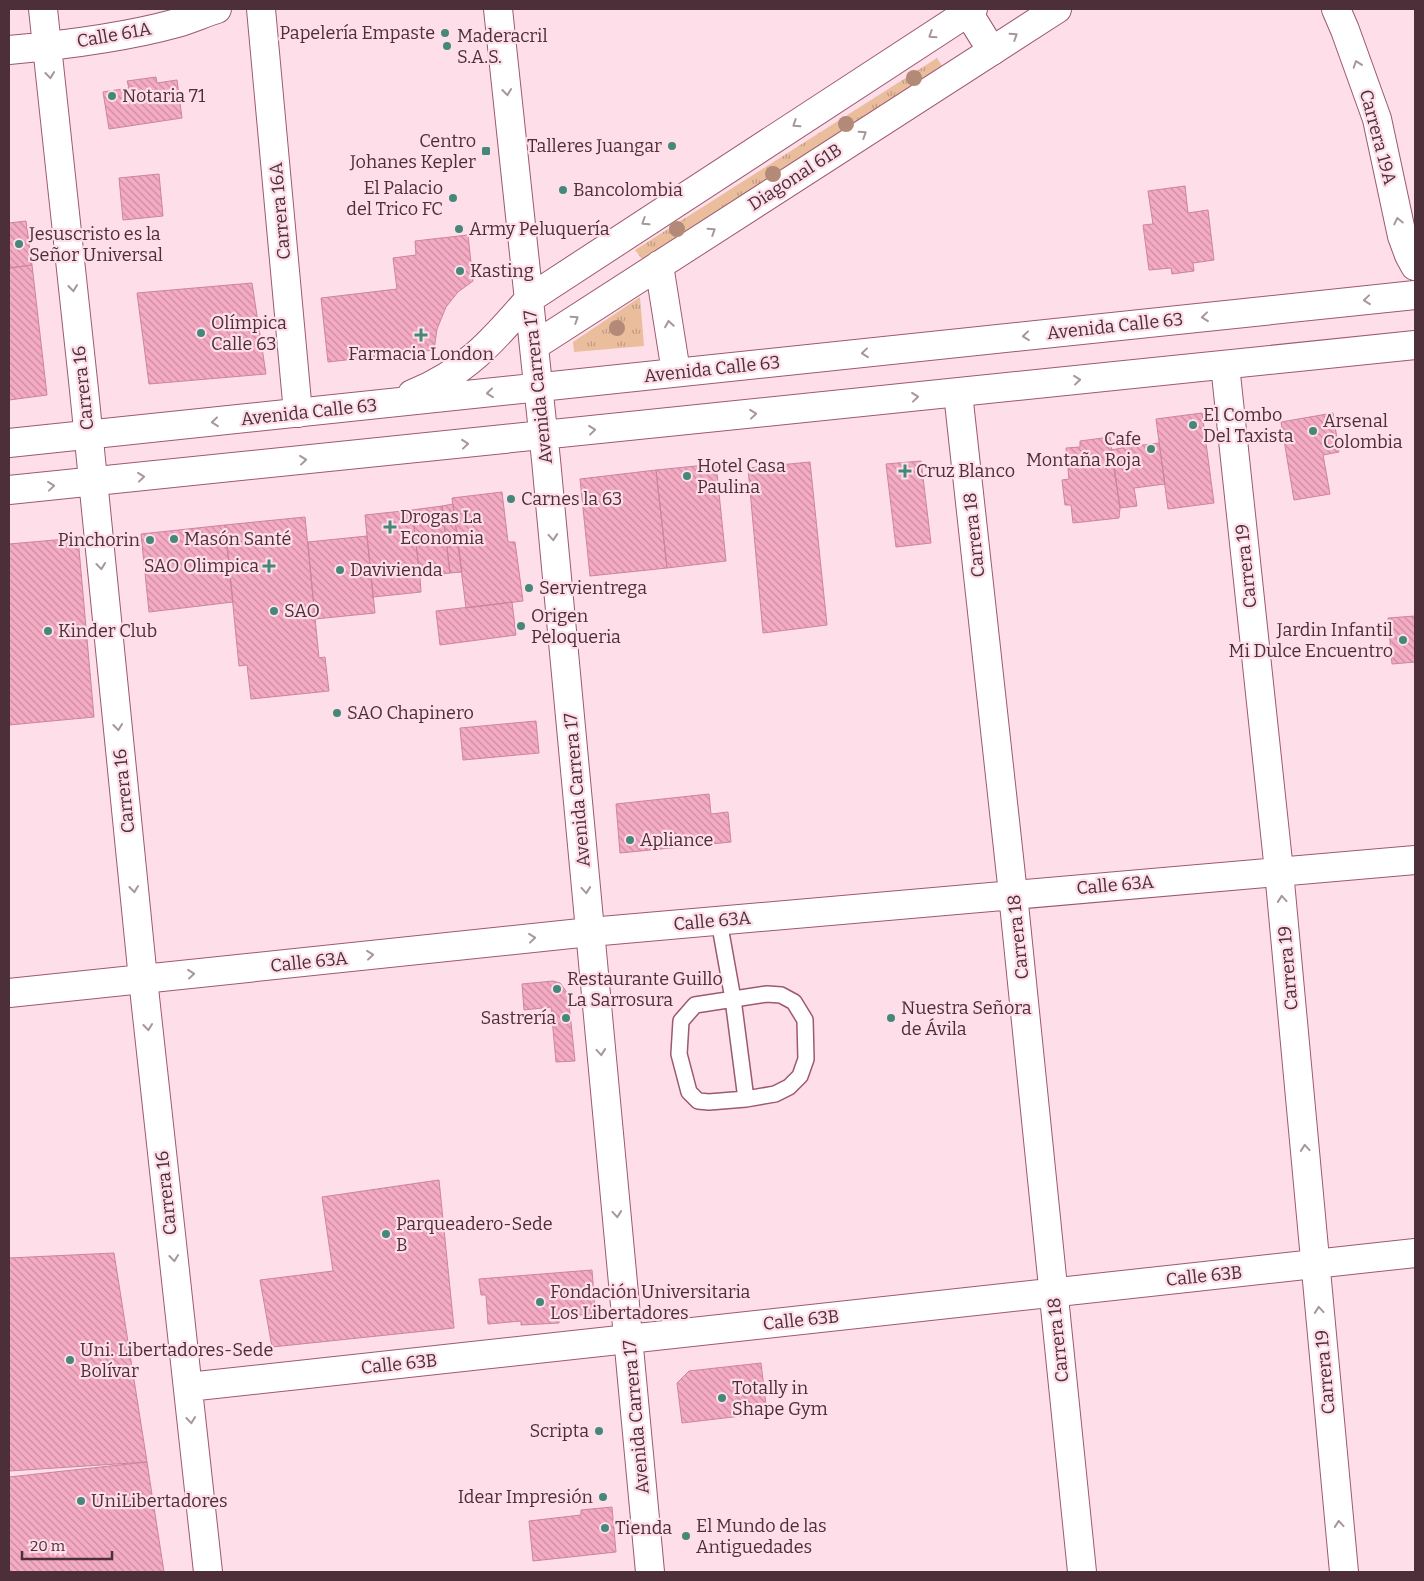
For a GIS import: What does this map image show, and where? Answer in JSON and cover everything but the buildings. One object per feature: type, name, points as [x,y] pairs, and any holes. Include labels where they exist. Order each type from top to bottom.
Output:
[{"type":"street","name":"Carrera 16","points":[[43,9],[143,979],[208,1572]]},
{"type":"street","name":"Calle 61A","points":[[9,50],[124,35],[177,23],[218,9]]},
{"type":"street","name":"Carrera 16A","points":[[261,9],[298,413]]},
{"type":"street","name":"Avenida Carrera 17","points":[[498,9],[543,436],[650,1572]]},
{"type":"street","name":"Diagonal 61B","points":[[534,346],[1057,9]]},
{"type":"street","name":"Carrera 19A","points":[[1336,9],[1377,119],[1402,236],[1415,266]]},
{"type":"street","points":[[387,404],[446,378],[464,366],[482,351],[529,299],[969,10],[992,51]]},
{"type":"street","points":[[659,265],[676,372]]},
{"type":"street","name":"Avenida Calle 63","points":[[9,443],[1415,295]]},
{"type":"street","points":[[9,490],[1415,345]]},
{"type":"street","name":"Carrera 19","points":[[1225,365],[1279,870],[1344,1572]]},
{"type":"street","name":"Carrera 18","points":[[958,393],[1013,894],[1082,1572]]},
{"type":"street","name":"Calle 63A","points":[[9,993],[590,932],[1279,870],[1415,860]]},
{"type":"street","name":"Calle 63B","points":[[188,1387],[1415,1252]]},
{"type":"lane","points":[[718,921],[733,998],[746,1099]]},
{"type":"lane","points":[[767,994],[781,995],[794,1002],[805,1020],[806,1059],[800,1076],[790,1087],[775,1094],[746,1099],[698,1102],[689,1092],[679,1054],[681,1021],[695,1005],[767,994]]},
{"type":"green space","points":[[937,58],[942,66],[642,259],[635,250]]},
{"type":"green space","points":[[640,297],[644,346],[574,352],[573,342]]},
{"type":"place","name":"Papelería Empaste","points":[[445,33]]},
{"type":"place","name":"Maderacril S.A.S.","points":[[447,46]]},
{"type":"place","name":"Notaria 71","points":[[112,96]]},
{"type":"place","name":"Talleres Juangar","points":[[672,146]]},
{"type":"place","name":"Centro Johanes Kepler","points":[[486,151]]},
{"type":"place","name":"Bancolombia","points":[[563,190]]},
{"type":"place","name":"El Palacio del Trico FC","points":[[453,198]]},
{"type":"place","name":"Army Peluquería","points":[[459,229]]},
{"type":"place","name":"Jesuscristo es la Señor Universal","points":[[19,244]]},
{"type":"place","name":"Kasting","points":[[460,271]]},
{"type":"place","name":"Olímpica Calle 63","points":[[201,333]]},
{"type":"place","name":"Farmacia London","points":[[421,335]]},
{"type":"place","name":"El Combo Del Taxista","points":[[1193,425]]},
{"type":"place","name":"Arsenal Colombia","points":[[1313,431]]},
{"type":"place","name":"Cafe Montaña Roja","points":[[1151,449]]},
{"type":"place","name":"Cruz Blanco","points":[[905,471]]},
{"type":"place","name":"Hotel Casa Paulina","points":[[687,476]]},
{"type":"place","name":"Carnes la 63","points":[[511,499]]},
{"type":"place","name":"Drogas La Economia","points":[[390,527]]},
{"type":"place","name":"Masón Santé","points":[[174,539]]},
{"type":"place","name":"Pinchorin","points":[[150,540]]},
{"type":"place","name":"SAO Olimpica","points":[[269,566]]},
{"type":"place","name":"Davivienda","points":[[340,570]]},
{"type":"place","name":"Servientrega","points":[[529,588]]},
{"type":"place","name":"SAO","points":[[274,611]]},
{"type":"place","name":"Origen Peloqueria","points":[[521,626]]},
{"type":"place","name":"Kinder Club","points":[[48,631]]},
{"type":"place","name":"Jardin Infantil Mi Dulce Encuentro","points":[[1403,640]]},
{"type":"place","name":"SAO Chapinero","points":[[337,713]]},
{"type":"place","name":"Apliance","points":[[630,840]]},
{"type":"place","name":"Restaurante Guillo La Sarrosura","points":[[557,989]]},
{"type":"place","name":"Sastrería","points":[[566,1018]]},
{"type":"place","name":"Nuestra Señora de Ávila","points":[[891,1018]]},
{"type":"place","name":"Parqueadero-Sede B","points":[[386,1234]]},
{"type":"place","name":"Fondación Universitaria Los Libertadores","points":[[540,1302]]},
{"type":"place","name":"Uni. Libertadores-Sede Bolívar","points":[[70,1360]]},
{"type":"place","name":"Totally in Shape Gym","points":[[722,1398]]},
{"type":"place","name":"Scripta","points":[[599,1431]]},
{"type":"place","name":"Idear Impresión","points":[[603,1497]]},
{"type":"place","name":"UniLibertadores","points":[[81,1501]]},
{"type":"place","name":"Tienda","points":[[605,1528]]},
{"type":"place","name":"El Mundo de las Antiguedades","points":[[686,1536]]}]
